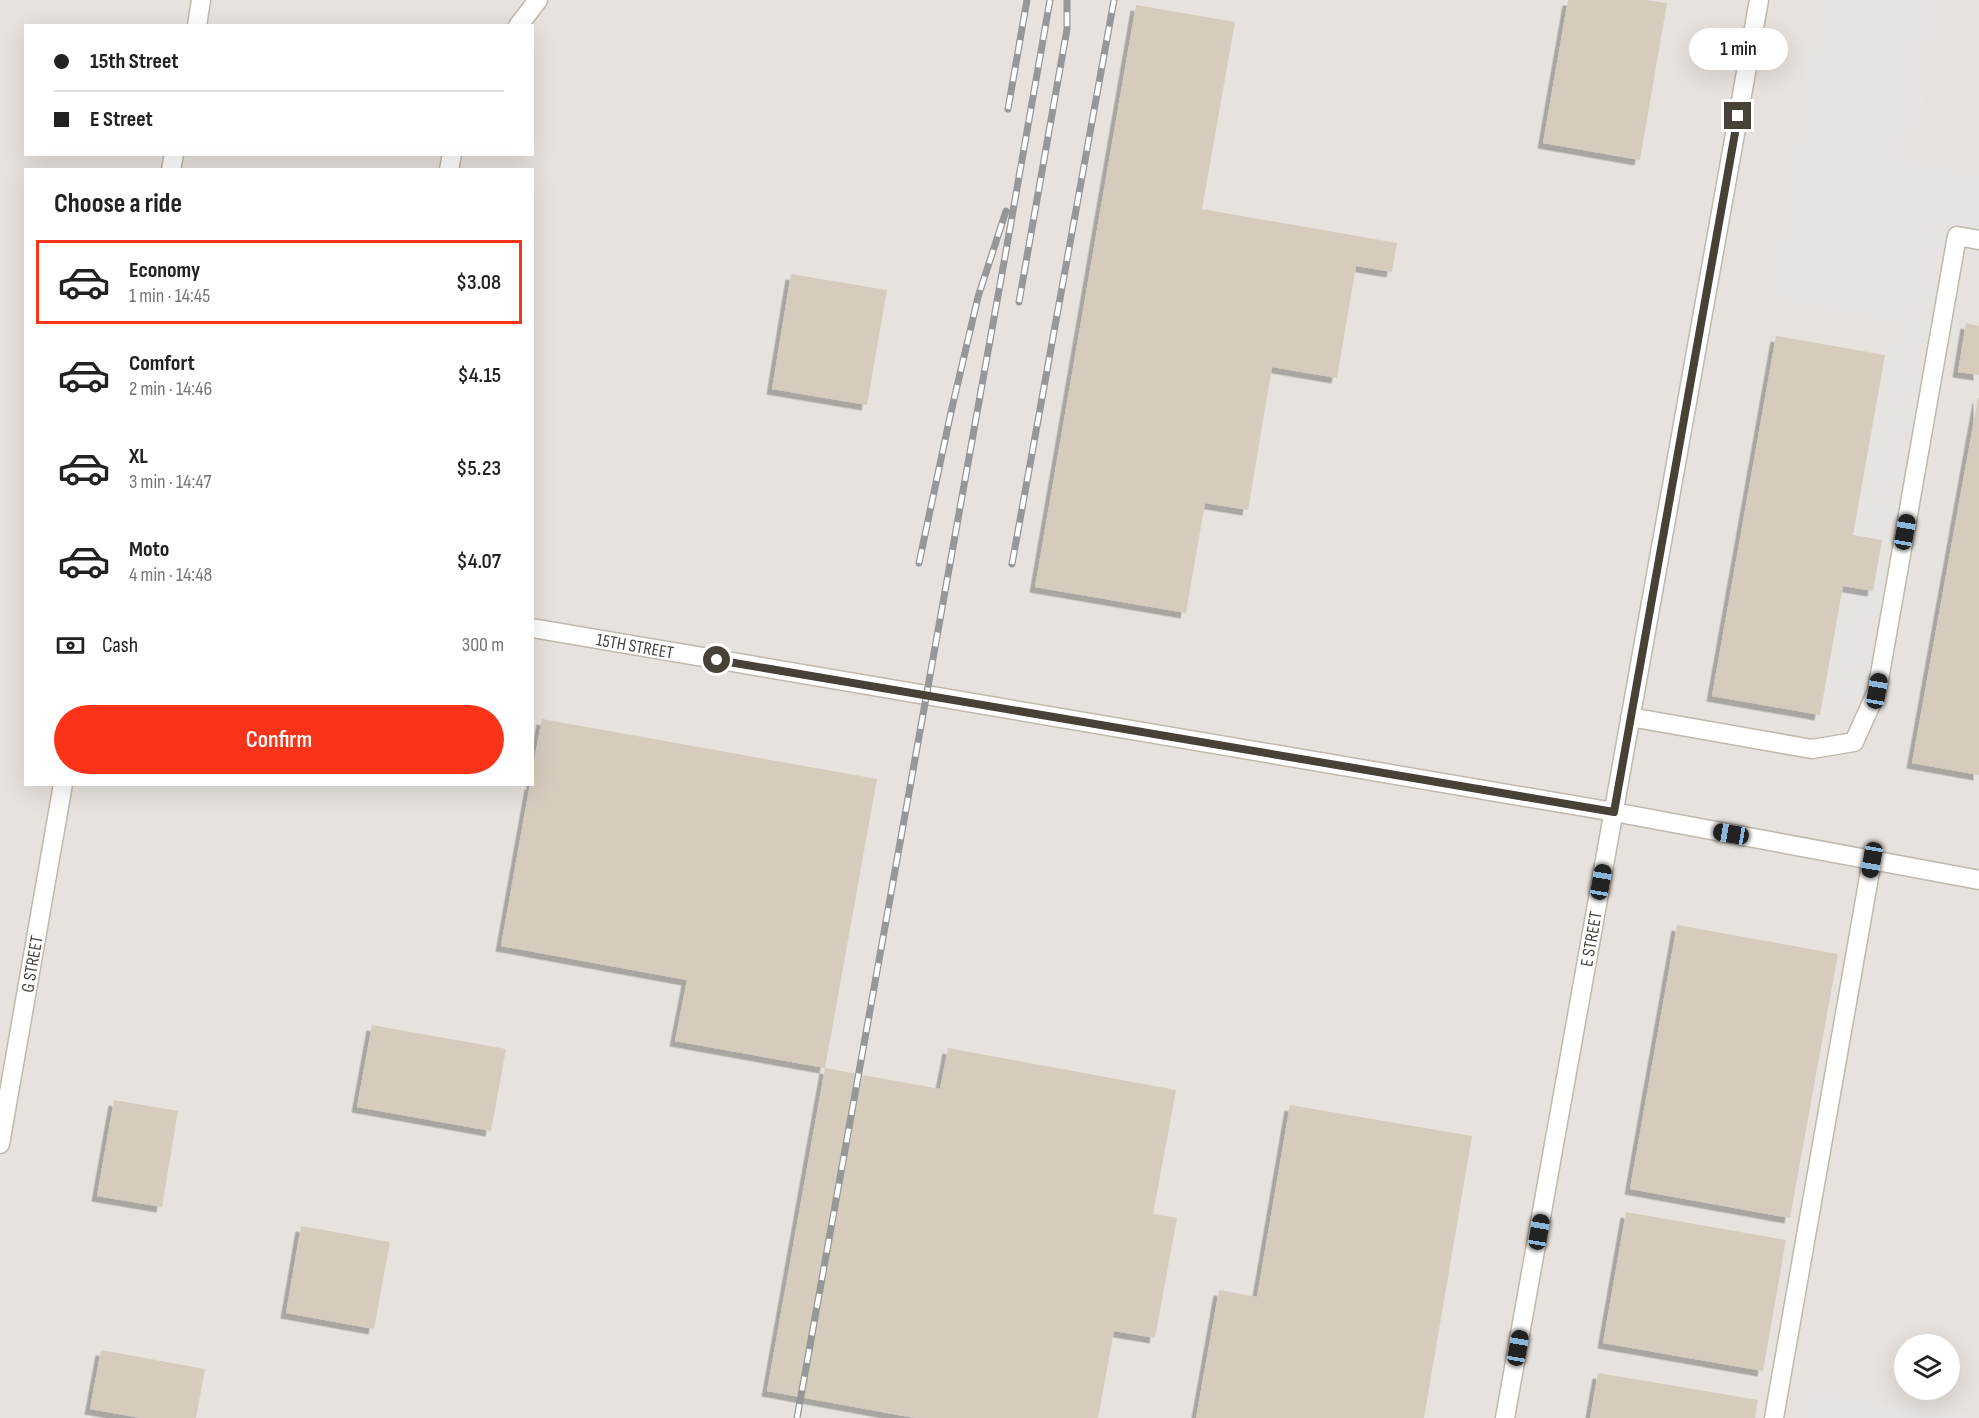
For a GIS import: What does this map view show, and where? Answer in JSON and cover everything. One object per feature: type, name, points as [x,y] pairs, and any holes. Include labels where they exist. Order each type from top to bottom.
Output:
[{"type":"lane","points":[[197,24],[201,0]]},
{"type":"lane","points":[[520,24],[538,0]]},
{"type":"lane","name":"E STREET","points":[[1505,1418],[1759,0]]},
{"type":"lane","points":[[1630,717],[1812,749],[1854,742],[1877,691],[1957,236],[1979,240]]},
{"type":"lane","name":"15TH STREET","points":[[534,628],[1614,812],[1979,880]]},
{"type":"lane","name":"G STREET","points":[[0,1144],[63,786]]},
{"type":"lane","points":[[1774,1418],[1872,860]]},
{"type":"shaded area","points":[[0,0],[1979,0],[1979,1418],[0,1418]]},
{"type":"shaded area","points":[[1817,0],[1942,0],[1914,159],[1979,172],[1979,256],[1968,255],[1887,712],[1823,700],[1843,586],[1873,591],[1882,540],[1853,535],[1892,324],[1767,299]]},
{"type":"shaded area","points":[[1807,1388],[1979,1417],[1979,1418],[1802,1418]]},
{"type":"building","points":[[1568,0],[1646,0],[1667,3],[1640,160],[1543,143]]},
{"type":"building","points":[[1136,5],[1235,22],[1202,209],[1397,243],[1392,272],[1356,266],[1337,378],[1272,367],[1248,510],[1205,503],[1186,613],[1035,587]]},
{"type":"building","points":[[791,274],[887,290],[867,405],[772,389]]},
{"type":"building","points":[[1966,323],[1979,326],[1979,375],[1958,372]]},
{"type":"building","points":[[1776,336],[1885,355],[1853,535],[1882,540],[1873,591],[1843,586],[1820,715],[1712,696]]},
{"type":"building","points":[[1979,398],[1979,775],[1912,763]]},
{"type":"building","points":[[542,719],[877,779],[825,1068],[675,1041],[687,980],[501,946],[530,786],[534,786],[534,761]]},
{"type":"building","points":[[1677,925],[1838,954],[1790,1218],[1630,1189]]},
{"type":"building","points":[[372,1025],[506,1049],[491,1131],[357,1107]]},
{"type":"building","points":[[948,1048],[1176,1090],[1153,1214],[1177,1218],[1155,1338],[1114,1331],[1098,1418],[915,1418],[767,1391],[825,1068],[940,1089]]},
{"type":"building","points":[[114,1100],[178,1111],[162,1207],[97,1196]]},
{"type":"building","points":[[1290,1105],[1472,1136],[1424,1418],[1196,1418],[1219,1290],[1257,1297]]},
{"type":"building","points":[[1626,1212],[1786,1240],[1763,1371],[1603,1343]]},
{"type":"building","points":[[301,1226],[390,1242],[374,1329],[286,1313]]},
{"type":"building","points":[[101,1350],[205,1369],[196,1418],[141,1418],[90,1409]]},
{"type":"building","points":[[1598,1373],[1758,1400],[1755,1418],[1590,1418]]},
{"type":"railway","points":[[1008,109],[1027,0]]},
{"type":"railway","points":[[797,1418],[1050,0]]},
{"type":"railway","points":[[1019,302],[1067,29],[1067,0]]},
{"type":"railway","points":[[1012,564],[1114,0]]},
{"type":"railway","points":[[919,563],[978,297],[1006,211]]},
{"type":"route","points":[[717,660],[1614,812],[1738,116]]}]
